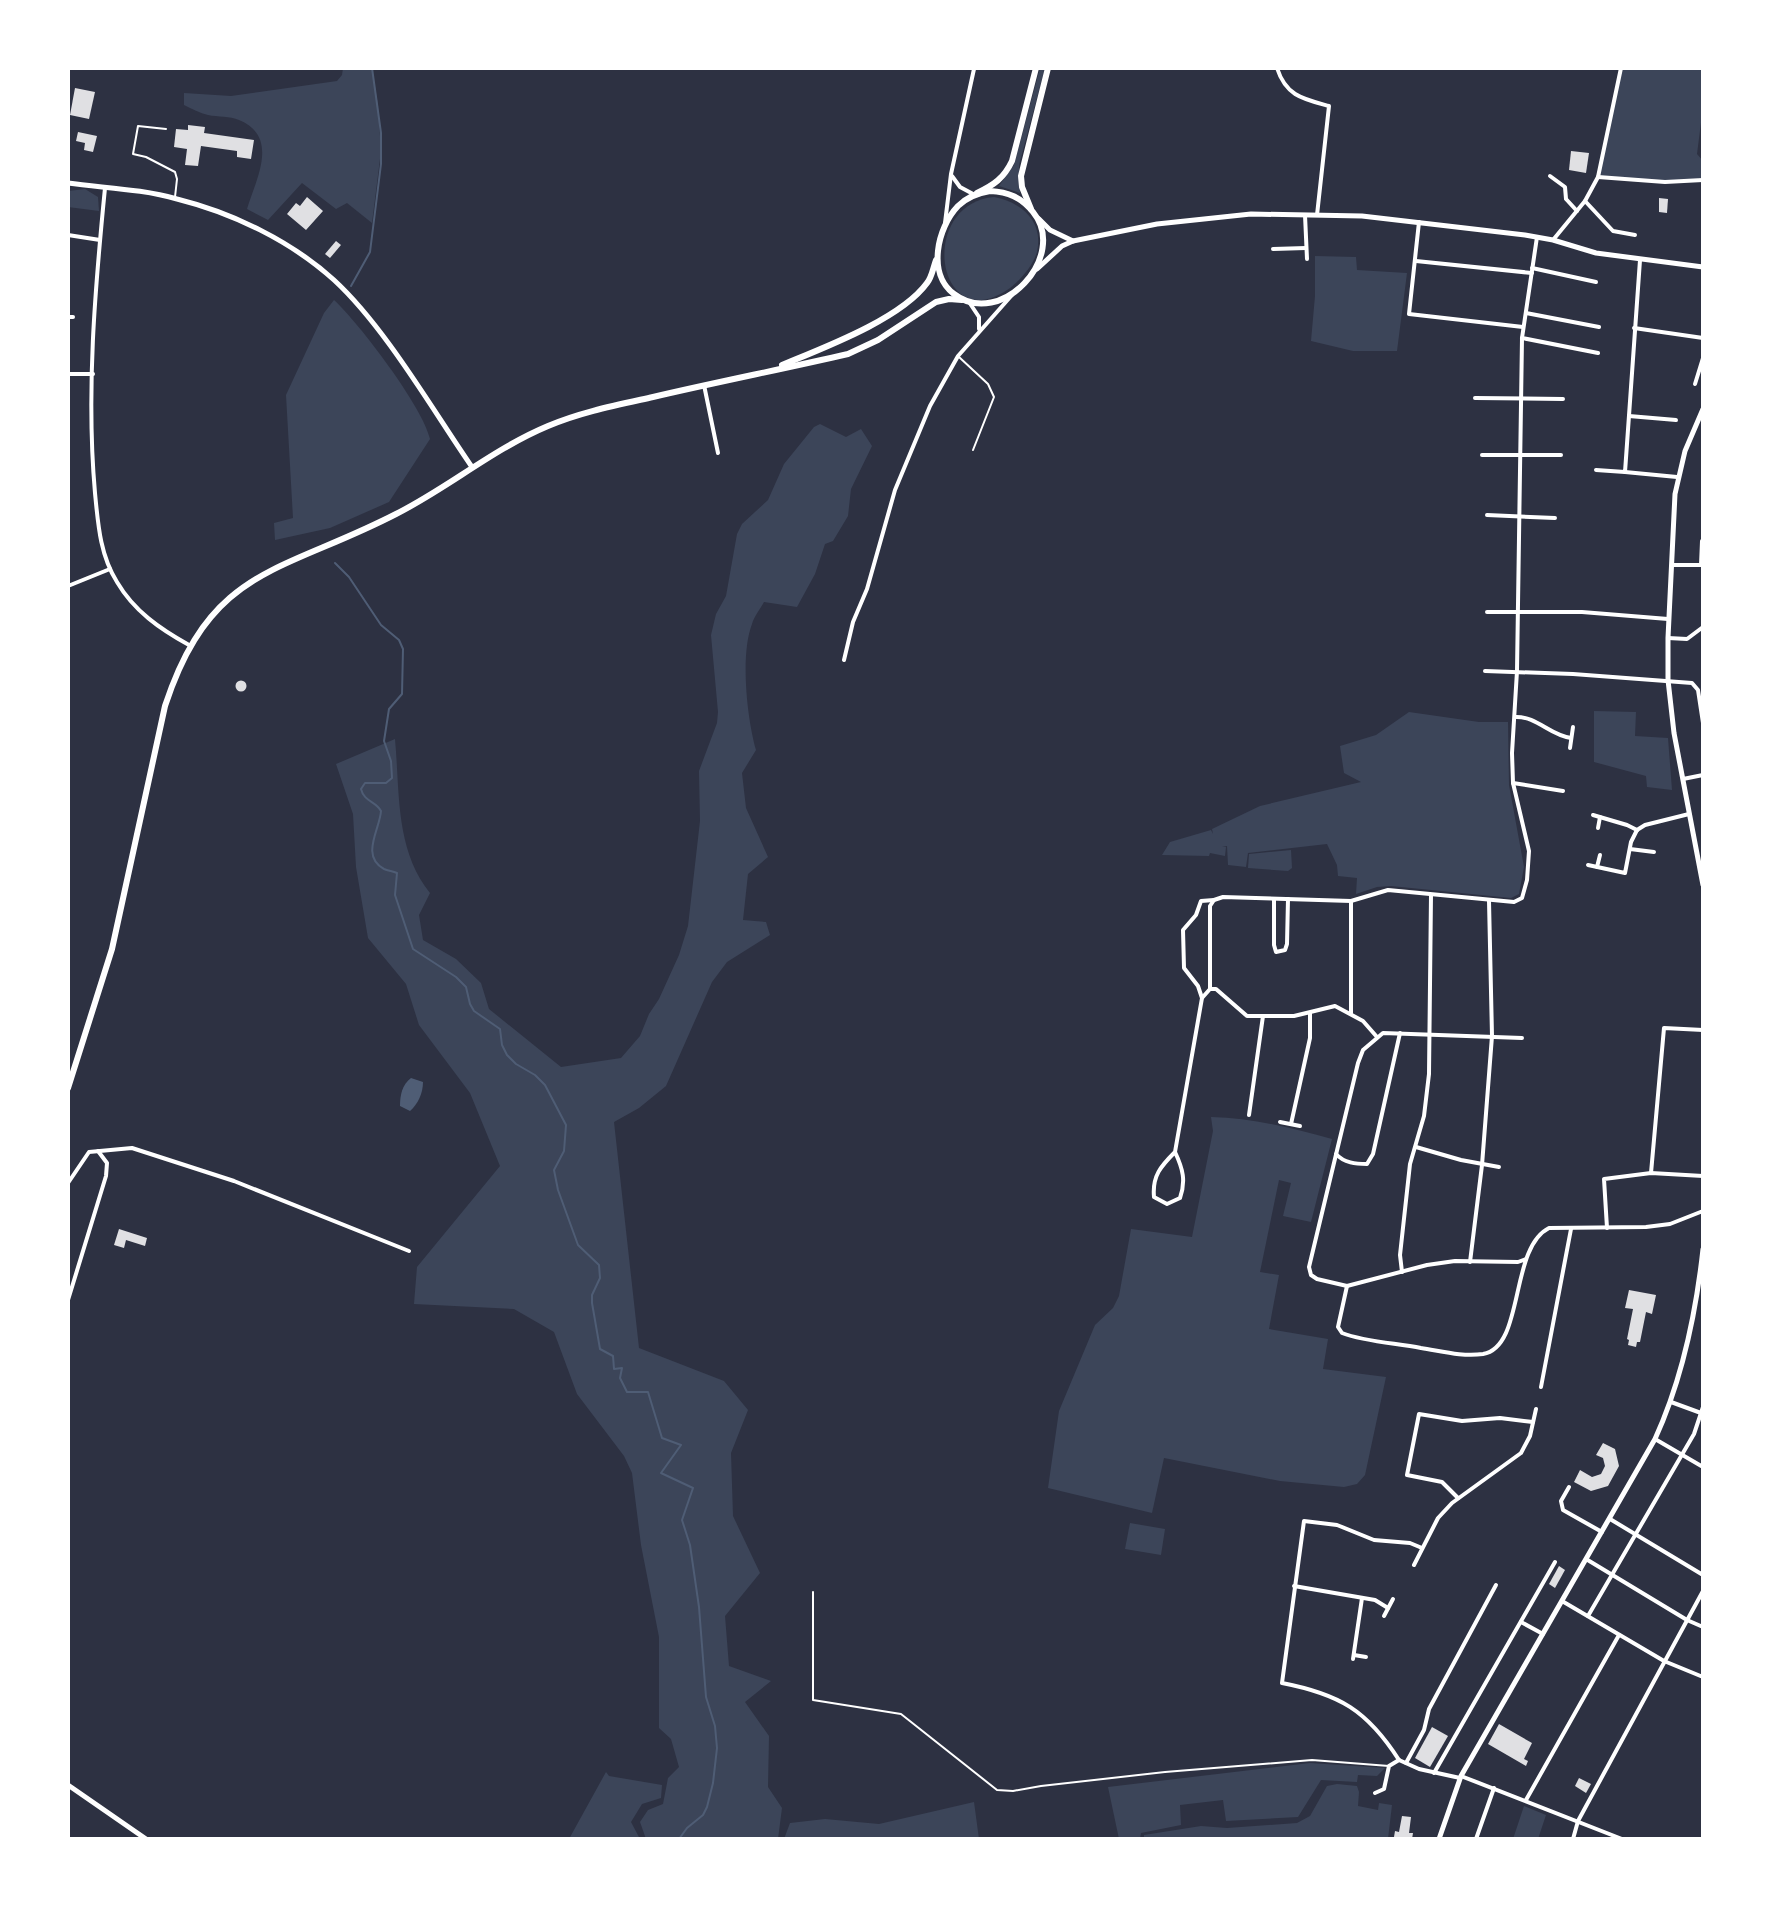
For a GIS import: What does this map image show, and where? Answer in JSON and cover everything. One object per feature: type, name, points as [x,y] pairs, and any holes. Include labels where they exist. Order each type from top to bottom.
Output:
[{"type":"main road","points":[[766,372],[851,336],[894,311],[925,287],[945,229],[956,208],[995,184],[1007,172],[1036,68]]},
{"type":"main road","points":[[1031,209],[1021,176],[1048,68]]},
{"type":"main road","points":[[68,183],[175,198],[209,208],[265,233],[308,259],[334,281],[389,345],[472,467]]},
{"type":"main road","points":[[976,194],[1002,192],[1013,195],[1050,230],[1073,241]]},
{"type":"main road","points":[[68,1088],[112,949],[165,706],[189,645],[218,609],[255,578],[397,514],[472,467],[535,433],[576,416],[848,354],[878,340],[936,302],[949,299],[990,304],[1001,301],[1055,252],[1073,241],[1157,224],[1251,214],[1419,222],[1537,237],[1596,253],[1703,267]]},
{"type":"main road","points":[[1035,271],[1044,239],[1039,219]]},
{"type":"main road","points":[[937,257],[943,282],[965,301]]},
{"type":"main road","points":[[1703,409],[1677,477],[1668,619],[1668,680],[1674,733],[1700,855],[1703,885]]},
{"type":"main road","points":[[1439,1839],[1460,1777],[1655,1439],[1671,1402],[1695,1303],[1703,1249]]},
{"type":"main road","points":[[68,1785],[146,1839]]},
{"type":"street","points":[[1277,68],[1286,89],[1329,106],[1317,215]]},
{"type":"street","points":[[1553,240],[1585,201],[1598,177],[1621,68]]},
{"type":"street","points":[[945,229],[951,174],[974,69]]},
{"type":"street","points":[[951,174],[960,187],[976,194]]},
{"type":"street","points":[[1550,176],[1565,187],[1566,199],[1577,211]]},
{"type":"street","points":[[1598,177],[1665,182],[1703,180]]},
{"type":"street","points":[[105,188],[91,446],[99,534],[110,569],[124,592],[149,620],[189,645]]},
{"type":"street","points":[[1585,201],[1613,231],[1635,235]]},
{"type":"street","points":[[1305,215],[1307,259]]},
{"type":"street","points":[[1419,222],[1409,314],[1523,327]]},
{"type":"street","points":[[68,235],[100,240]]},
{"type":"street","points":[[1175,1152],[1158,1169],[1153,1189],[1154,1197],[1167,1204],[1177,1202],[1184,1186],[1185,1177],[1175,1152],[1202,998],[1198,986],[1184,968],[1183,930],[1196,915],[1201,901],[1223,897],[1351,901],[1388,890],[1514,902],[1522,898],[1529,851],[1513,783],[1522,338],[1537,237]]},
{"type":"street","points":[[1273,249],[1307,248]]},
{"type":"street","points":[[1625,472],[1640,260]]},
{"type":"street","points":[[1416,261],[1532,271],[1596,282]]},
{"type":"street","points":[[844,660],[895,490],[930,406],[958,356],[1016,290]]},
{"type":"street","points":[[965,301],[979,317],[978,332]]},
{"type":"street","points":[[1526,313],[1599,327]]},
{"type":"street","points":[[1634,328],[1703,338]]},
{"type":"street","points":[[1522,338],[1598,353]]},
{"type":"street","points":[[1695,384],[1703,358]]},
{"type":"street","points":[[68,374],[93,374]]},
{"type":"street","points":[[704,385],[718,453]]},
{"type":"street","points":[[1475,398],[1563,399]]},
{"type":"street","points":[[1629,416],[1676,420]]},
{"type":"street","points":[[1482,455],[1561,455]]},
{"type":"street","points":[[1596,470],[1677,477]]},
{"type":"street","points":[[1487,515],[1555,518]]},
{"type":"street","points":[[1671,565],[1702,565],[1702,541]]},
{"type":"street","points":[[68,586],[110,569]]},
{"type":"street","points":[[1487,612],[1668,619]]},
{"type":"street","points":[[1668,638],[1687,639],[1703,627]]},
{"type":"street","points":[[1485,671],[1668,680],[1695,685],[1703,723]]},
{"type":"street","points":[[1515,717],[1529,718],[1553,734],[1571,738]]},
{"type":"street","points":[[1570,748],[1573,727]]},
{"type":"street","points":[[1683,779],[1703,775]]},
{"type":"street","points":[[1513,783],[1563,791]]},
{"type":"street","points":[[1588,865],[1625,873],[1637,830],[1645,825],[1689,814]]},
{"type":"street","points":[[1593,815],[1637,830]]},
{"type":"street","points":[[1598,828],[1600,817]]},
{"type":"street","points":[[1630,849],[1654,852]]},
{"type":"street","points":[[1597,867],[1600,855]]},
{"type":"street","points":[[1402,1272],[1400,1255],[1410,1164],[1424,1116],[1429,1074],[1431,895]]},
{"type":"street","points":[[1274,899],[1274,945],[1276,952],[1280,953],[1287,944],[1288,899]]},
{"type":"street","points":[[1202,998],[1210,989],[1210,906],[1214,900]]},
{"type":"street","points":[[1470,1262],[1482,1165],[1492,1036],[1489,900]]},
{"type":"street","points":[[1351,901],[1351,1013]]},
{"type":"street","points":[[1210,989],[1216,989],[1247,1016],[1294,1016],[1335,1006],[1363,1021],[1377,1037]]},
{"type":"street","points":[[1291,1124],[1310,1038],[1310,1013]]},
{"type":"street","points":[[1249,1115],[1263,1016]]},
{"type":"street","points":[[1651,1173],[1664,1028],[1703,1030]]},
{"type":"street","points":[[1522,1038],[1383,1033],[1363,1050],[1309,1267],[1311,1275],[1317,1279],[1347,1286],[1427,1265],[1455,1261],[1518,1262],[1526,1259]]},
{"type":"street","points":[[1336,1153],[1347,1162],[1359,1164],[1367,1164],[1373,1154],[1400,1033]]},
{"type":"street","points":[[1250,1105],[1260,1106]]},
{"type":"street","points":[[1280,1122],[1300,1126]]},
{"type":"street","points":[[1415,1146],[1499,1167]]},
{"type":"street","points":[[68,1183],[89,1152],[132,1148],[234,1181],[409,1251]]},
{"type":"street","points":[[68,1300],[106,1176],[107,1163],[97,1150]]},
{"type":"street","points":[[1607,1228],[1604,1179],[1651,1173],[1703,1176]]},
{"type":"street","points":[[1347,1286],[1338,1327],[1342,1333],[1461,1355],[1482,1354],[1492,1351],[1503,1339],[1526,1259],[1539,1233],[1549,1228],[1670,1224],[1703,1211]]},
{"type":"street","points":[[1541,1387],[1571,1228]]},
{"type":"street","points":[[1695,1303],[1703,1306]]},
{"type":"street","points":[[1588,1616],[1682,1454],[1703,1411],[1671,1402]]},
{"type":"street","points":[[1414,1565],[1438,1518],[1458,1498],[1521,1453],[1530,1436],[1536,1409]]},
{"type":"street","points":[[1458,1498],[1442,1482],[1407,1475],[1419,1414],[1462,1421],[1500,1418],[1533,1422]]},
{"type":"street","points":[[1655,1439],[1703,1467]]},
{"type":"street","points":[[1569,1487],[1561,1501],[1563,1510],[1602,1532]]},
{"type":"street","points":[[1610,1519],[1703,1575]]},
{"type":"street","points":[[1422,1548],[1410,1543],[1374,1540],[1337,1525],[1304,1521],[1282,1683],[1323,1692],[1349,1706],[1376,1729],[1399,1760],[1434,1773],[1460,1777],[1494,1788],[1622,1839]]},
{"type":"street","points":[[1586,1559],[1703,1627]]},
{"type":"street","points":[[1434,1773],[1555,1562]]},
{"type":"street","points":[[1406,1763],[1424,1730],[1429,1709],[1496,1585]]},
{"type":"street","points":[[1294,1586],[1375,1600],[1388,1608]]},
{"type":"street","points":[[1573,1839],[1578,1821],[1703,1591]]},
{"type":"street","points":[[1362,1598],[1353,1657],[1366,1657]]},
{"type":"street","points":[[1384,1616],[1393,1599]]},
{"type":"street","points":[[1562,1601],[1664,1661],[1703,1677]]},
{"type":"street","points":[[1521,1622],[1543,1634]]},
{"type":"street","points":[[1526,1800],[1619,1635]]},
{"type":"street","points":[[1375,1793],[1384,1789],[1389,1766],[1399,1760]]},
{"type":"street","points":[[1476,1839],[1494,1788]]},
{"type":"lane","points":[[166,129],[138,126],[133,154],[175,172],[175,198]]},
{"type":"lane","points":[[958,356],[988,384],[994,397],[973,450]]},
{"type":"lane","points":[[813,1592],[813,1700],[901,1714],[997,1790],[1013,1791],[1165,1772],[1312,1760],[1389,1766]]},
{"type":"shaded area","points":[[343,68],[372,68],[381,151],[372,223],[347,203],[336,209],[302,183],[268,220],[247,209],[262,160],[259,137],[251,127],[239,120],[208,115],[184,105],[184,93],[231,96],[337,81]]},
{"type":"shaded area","points":[[1040,68],[1045,68],[1019,165],[1020,193],[999,186],[1014,165]]},
{"type":"shaded area","points":[[1621,68],[1703,68],[1703,107],[1697,154],[1703,161],[1703,180],[1665,182],[1598,177]]},
{"type":"shaded area","points":[[85,189],[98,197],[99,211],[68,207],[68,191]]},
{"type":"shaded area","points":[[994,197],[1021,208],[1034,222],[1037,252],[1016,283],[983,300],[964,296],[951,283],[945,264],[946,242],[954,221],[970,205]]},
{"type":"shaded area","points":[[1315,256],[1356,257],[1357,270],[1407,273],[1397,351],[1353,351],[1311,341]]},
{"type":"shaded area","points":[[334,300],[389,366],[416,407],[430,439],[389,502],[330,528],[275,540],[274,523],[293,518],[286,395],[324,313]]},
{"type":"shaded area","points":[[820,424],[846,437],[861,429],[872,446],[851,489],[848,516],[833,541],[825,544],[815,574],[797,607],[764,602],[748,637],[746,687],[756,750],[742,773],[746,808],[768,857],[748,874],[743,920],[766,922],[770,935],[727,962],[712,982],[666,1086],[639,1108],[614,1122],[639,1348],[724,1381],[748,1410],[731,1453],[733,1516],[760,1573],[725,1616],[729,1666],[771,1681],[745,1702],[769,1736],[768,1787],[782,1808],[778,1839],[646,1839],[640,1822],[648,1810],[663,1804],[668,1778],[679,1767],[671,1739],[659,1728],[659,1637],[641,1545],[632,1473],[624,1456],[577,1394],[554,1332],[514,1309],[414,1304],[417,1267],[500,1166],[470,1093],[419,1025],[406,984],[368,938],[356,867],[353,814],[336,764],[395,739],[405,839],[410,858],[430,893],[419,915],[423,940],[456,959],[481,983],[489,1009],[561,1067],[621,1058],[640,1036],[659,999],[688,926],[700,821],[699,771],[717,723],[718,712],[711,635],[716,614],[726,596],[737,534],[742,524],[768,500],[784,464],[814,427]]},
{"type":"shaded area","points":[[1594,711],[1636,712],[1635,736],[1668,738],[1672,790],[1647,787],[1646,776],[1594,762]]},
{"type":"shaded area","points":[[1409,712],[1479,722],[1508,722],[1509,785],[1524,867],[1519,894],[1511,898],[1391,886],[1356,894],[1357,878],[1338,876],[1337,865],[1327,844],[1248,853],[1246,867],[1228,865],[1227,846],[1222,847],[1226,847],[1225,856],[1210,853],[1209,856],[1162,855],[1170,842],[1211,830],[1213,834],[1212,829],[1260,806],[1361,782],[1344,773],[1340,746],[1376,735]]},
{"type":"shaded area","points":[[1291,850],[1292,868],[1288,871],[1248,868],[1249,854]]},
{"type":"shaded area","points":[[411,1078],[423,1082],[420,1098],[410,1111],[400,1106],[400,1102],[404,1087]]},
{"type":"shaded area","points":[[1211,1117],[1287,1127],[1332,1139],[1311,1222],[1283,1216],[1291,1183],[1279,1180],[1260,1272],[1279,1275],[1269,1329],[1328,1339],[1323,1369],[1386,1377],[1365,1475],[1357,1484],[1344,1487],[1280,1481],[1164,1458],[1152,1513],[1048,1488],[1059,1411],[1095,1325],[1113,1308],[1119,1296],[1131,1229],[1192,1237],[1213,1131]]},
{"type":"shaded area","points":[[1130,1523],[1165,1529],[1161,1555],[1125,1549]]},
{"type":"shaded area","points":[[1310,1763],[1385,1768],[1377,1776],[1358,1775],[1357,1782],[1321,1780],[1298,1817],[1226,1821],[1223,1800],[1180,1805],[1181,1825],[1141,1833],[1140,1839],[1119,1839],[1108,1787]]},
{"type":"shaded area","points":[[606,1772],[609,1776],[662,1785],[661,1798],[642,1804],[631,1822],[640,1839],[569,1839]]},
{"type":"shaded area","points":[[1327,1786],[1357,1786],[1358,1806],[1378,1810],[1379,1803],[1392,1805],[1388,1839],[1144,1839],[1144,1835],[1201,1826],[1227,1828],[1297,1823],[1310,1816]]},
{"type":"shaded area","points":[[974,1802],[979,1839],[784,1839],[790,1823],[825,1819],[879,1824]]},
{"type":"shaded area","points":[[1524,1806],[1546,1815],[1538,1839],[1513,1839]]},
{"type":"building","points":[[75,88],[95,92],[89,119],[70,115]]},
{"type":"building","points":[[188,125],[205,127],[204,133],[254,140],[251,159],[237,157],[237,151],[201,146],[198,166],[185,165],[187,149],[174,147],[176,129],[188,130]]},
{"type":"building","points":[[78,132],[97,136],[93,152],[84,150],[85,143],[76,141]]},
{"type":"building","points":[[1571,151],[1589,153],[1586,173],[1569,170]]},
{"type":"building","points":[[307,197],[323,211],[306,230],[287,214],[296,203],[300,206]]},
{"type":"building","points":[[1659,198],[1668,199],[1667,213],[1659,212]]},
{"type":"building","points":[[336,241],[341,245],[330,258],[325,254]]},
{"type":"building","points":[[241,680],[247,686],[241,692],[235,686]]},
{"type":"building","points":[[119,1229],[147,1238],[145,1246],[126,1240],[124,1248],[114,1245]]},
{"type":"building","points":[[1629,1290],[1656,1295],[1652,1314],[1646,1312],[1640,1342],[1636,1347],[1628,1345],[1627,1339],[1633,1309],[1625,1308]]},
{"type":"building","points":[[1603,1443],[1615,1449],[1619,1466],[1608,1486],[1591,1491],[1574,1482],[1580,1470],[1592,1477],[1601,1474],[1605,1466],[1603,1458],[1596,1455]]},
{"type":"building","points":[[1559,1566],[1565,1570],[1555,1588],[1549,1584]]},
{"type":"building","points":[[1499,1724],[1532,1743],[1524,1759],[1528,1761],[1526,1766],[1488,1744]]},
{"type":"building","points":[[1432,1727],[1448,1736],[1430,1767],[1415,1758]]},
{"type":"building","points":[[1579,1778],[1591,1784],[1586,1793],[1575,1786]]},
{"type":"building","points":[[1402,1816],[1411,1817],[1409,1833],[1413,1833],[1412,1839],[1394,1837],[1395,1831],[1399,1832]]},
{"type":"waterway","points":[[351,286],[370,252],[381,164],[381,133],[372,68]]},
{"type":"waterway","points":[[335,563],[349,577],[381,625],[399,640],[403,649],[402,694],[389,709],[384,741],[391,761],[392,778],[386,783],[365,783],[361,789],[365,797],[381,811],[373,842],[373,857],[384,869],[397,873],[395,895],[413,949],[466,987],[474,1011],[500,1029],[507,1055],[545,1085],[566,1125],[564,1151],[554,1170],[578,1245],[599,1265],[600,1278],[592,1295],[592,1303],[600,1349],[613,1356],[614,1369],[622,1368],[620,1378],[627,1392],[648,1392],[662,1438],[681,1445],[661,1473],[693,1488],[682,1520],[690,1545],[699,1607],[706,1697],[715,1726],[717,1748],[707,1807],[679,1839]]}]
